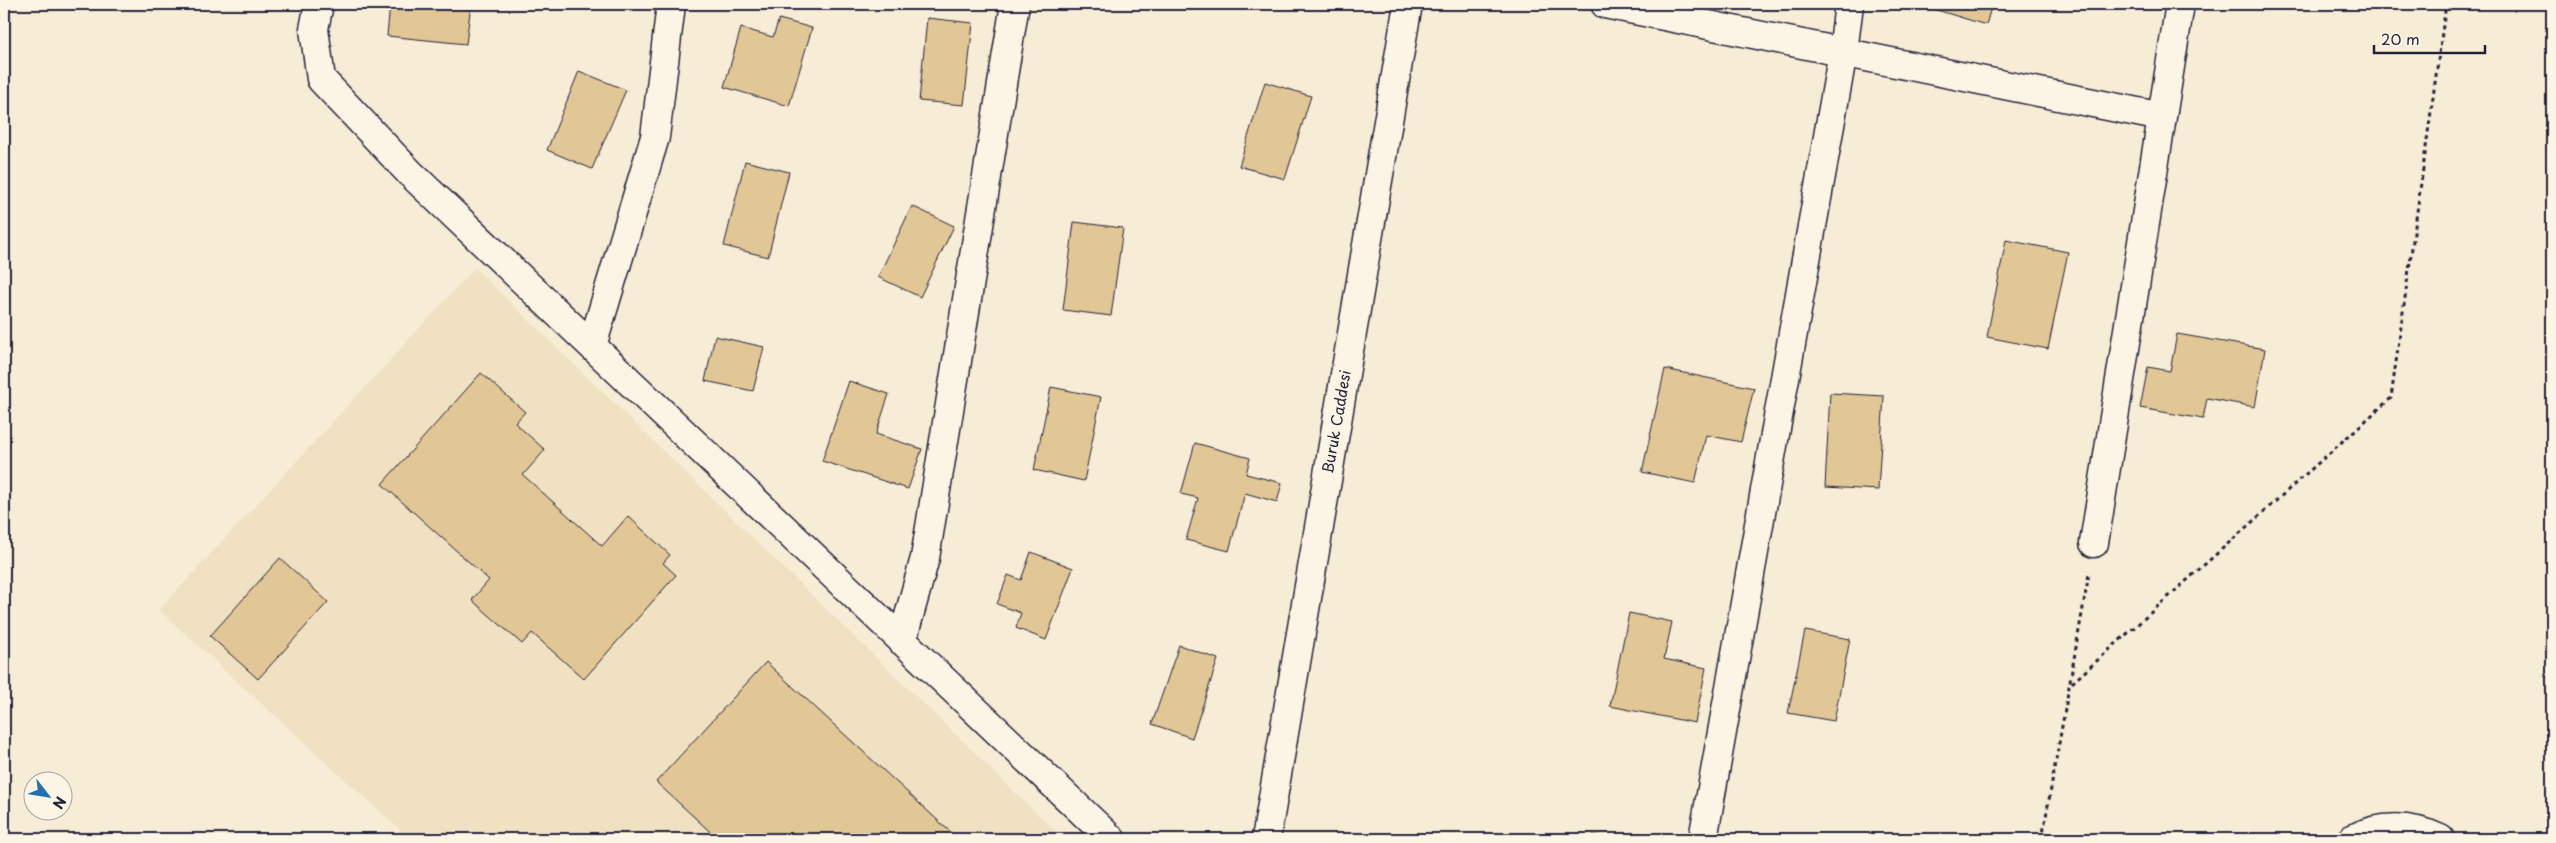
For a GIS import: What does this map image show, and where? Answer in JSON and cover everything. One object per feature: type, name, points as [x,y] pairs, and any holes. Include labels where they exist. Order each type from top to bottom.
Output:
[{"type":"street","points":[[319,4],[314,29],[321,79],[410,173],[1111,839]]},
{"type":"street","points":[[592,346],[655,137],[671,4]]},
{"type":"street","points":[[902,640],[925,558],[1015,4]]},
{"type":"street","name":"Buruk Caddesi","points":[[1266,839],[1408,4]]},
{"type":"street","points":[[1605,4],[2162,116]]},
{"type":"street","points":[[1704,839],[1843,52],[1849,4]]},
{"type":"street","points":[[2094,543],[2180,4]]},
{"type":"street","points":[[2352,839],[2380,828],[2401,827],[2422,830],[2440,839]]},
{"type":"path","points":[[2072,683],[2391,398],[2446,4]]},
{"type":"path","points":[[2042,839],[2072,683],[2094,543]]},
{"type":"shaded area","points":[[475,268],[1063,839],[410,839],[159,610]]},
{"type":"building","points":[[390,4],[471,4],[466,44],[387,36]]},
{"type":"building","points":[[1917,4],[1992,4],[1986,25]]},
{"type":"building","points":[[927,18],[973,23],[964,105],[919,101]]},
{"type":"building","points":[[779,19],[812,28],[789,106],[724,87],[741,28],[773,37]]},
{"type":"building","points":[[579,71],[626,90],[592,169],[547,150]]},
{"type":"building","points":[[1265,82],[1311,96],[1285,179],[1239,166]]},
{"type":"building","points":[[745,161],[789,172],[768,257],[724,246]]},
{"type":"building","points":[[912,206],[954,226],[920,297],[878,277]]},
{"type":"building","points":[[1074,222],[1123,228],[1111,316],[1063,310]]},
{"type":"building","points":[[2006,240],[2068,252],[2048,349],[1987,337]]},
{"type":"building","points":[[2177,334],[2265,349],[2255,407],[2207,398],[2203,419],[2140,408],[2148,367],[2170,371]]},
{"type":"building","points":[[715,336],[764,347],[753,391],[705,381]]},
{"type":"building","points":[[1665,369],[1754,388],[1741,442],[1706,435],[1695,483],[1642,472]]},
{"type":"building","points":[[481,373],[525,412],[515,423],[545,450],[523,475],[602,546],[628,516],[670,555],[663,563],[676,575],[584,679],[532,633],[522,644],[472,600],[489,580],[382,484]]},
{"type":"building","points":[[849,381],[889,394],[876,434],[922,449],[908,489],[822,461]]},
{"type":"building","points":[[1051,387],[1101,397],[1084,481],[1034,470]]},
{"type":"building","points":[[1830,393],[1884,396],[1878,490],[1825,487]]},
{"type":"building","points":[[1195,443],[1250,458],[1246,474],[1282,483],[1277,502],[1245,493],[1229,551],[1186,540],[1198,498],[1181,494]]},
{"type":"building","points":[[1031,552],[1073,568],[1046,640],[1016,628],[1021,613],[997,604],[1008,575],[1021,580]]},
{"type":"building","points":[[280,558],[328,602],[258,679],[210,636]]},
{"type":"building","points":[[1629,613],[1672,622],[1664,659],[1706,668],[1695,723],[1610,706]]},
{"type":"building","points":[[1805,631],[1850,639],[1834,721],[1788,713]]},
{"type":"building","points":[[1179,645],[1218,659],[1192,738],[1152,724]]},
{"type":"building","points":[[766,662],[958,839],[785,839],[780,835],[777,839],[718,839],[656,782]]},
{"type":"building","points":[[1593,835],[1615,839],[1593,839]]}]
